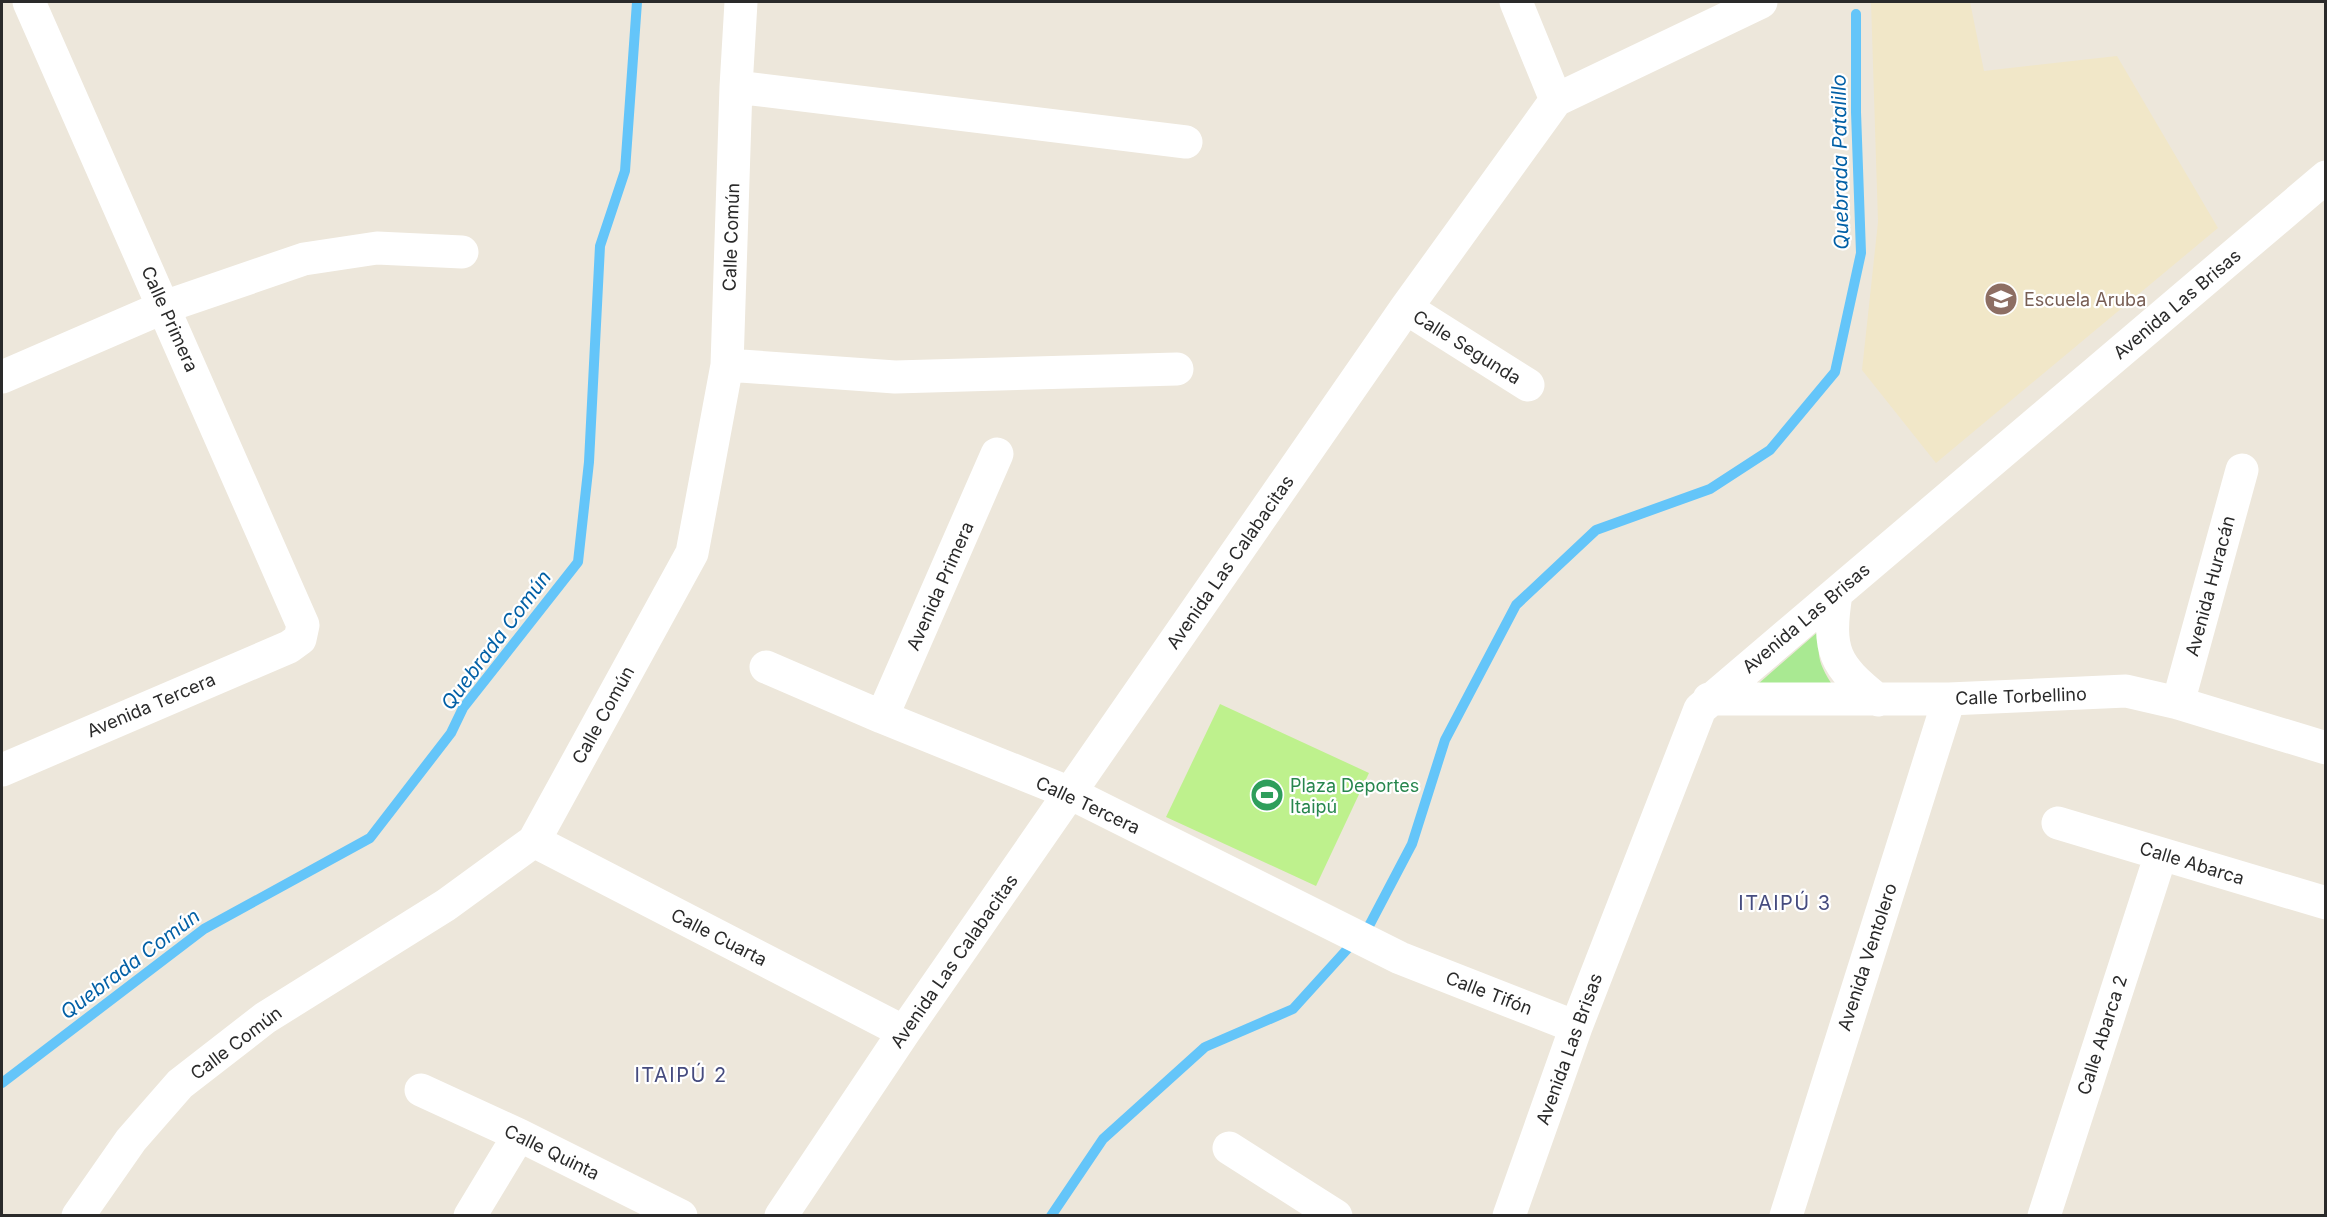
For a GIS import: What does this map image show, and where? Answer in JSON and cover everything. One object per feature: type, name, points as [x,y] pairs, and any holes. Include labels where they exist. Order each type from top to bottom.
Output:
[{"type":"street","name":"Calle Primera","points":[[29,2],[303,625],[300,639]]},
{"type":"street","name":"Calle Común","points":[[78,1215],[131,1140],[180,1084],[265,1018],[446,905],[534,841],[692,553],[727,365],[741,2]]},
{"type":"street","points":[[1516,2],[1556,100]]},
{"type":"street","name":"Avenida Las Calabacitas","points":[[781,1215],[904,1032],[1406,308],[1556,100],[1761,2]]},
{"type":"street","points":[[736,87],[1186,142]]},
{"type":"street","name":"Avenida Las Brisas","points":[[1509,1215],[1576,1027],[1700,708],[2325,177]]},
{"type":"street","points":[[2,377],[164,307],[304,259],[377,248],[462,252]]},
{"type":"street","name":"Calle Segunda","points":[[1406,308],[1528,385]]},
{"type":"street","points":[[727,365],[895,377],[1177,369]]},
{"type":"street","name":"Avenida Primera","points":[[882,717],[997,454]]},
{"type":"street","name":"Avenida Huracán","points":[[2178,703],[2242,470]]},
{"type":"street","points":[[1836,594],[1832,642],[1839,663],[1853,680],[1878,700]]},
{"type":"street","name":"Avenida Tercera","points":[[2,770],[289,647],[300,639]]},
{"type":"street","name":"Calle Tercera","points":[[766,667],[1070,793],[1402,959]]},
{"type":"street","name":"Calle Torbellino","points":[[1709,699],[1949,699],[2126,691],[2178,703],[2325,748]]},
{"type":"street","name":"Avenida Ventolero","points":[[1786,1215],[1949,699]]},
{"type":"street","name":"Calle Abarca","points":[[2058,823],[2325,903]]},
{"type":"street","name":"Calle Cuarta","points":[[534,841],[904,1032]]},
{"type":"street","name":"Calle Abarca 2","points":[[2044,1215],[2161,854]]},
{"type":"street","name":"Calle Tifón","points":[[1402,959],[1576,1027]]},
{"type":"street","name":"Calle Quinta","points":[[421,1090],[519,1135],[681,1215]]},
{"type":"street","points":[[470,1215],[519,1135]]},
{"type":"street","points":[[1229,1148],[1336,1215]]},
{"type":"shaded area","name":"Escuela Aruba","points":[[1871,2],[1970,2],[1984,71],[2117,56],[2218,228],[1936,463],[1862,370],[1878,222]]},
{"type":"green space","points":[[1820,630],[1819,658],[1831,683],[1750,691]]},
{"type":"green space","name":"Plaza Deportes Itaipú","points":[[1220,704],[1369,773],[1316,886],[1166,817]]},
{"type":"waterway","name":"Quebrada Común","points":[[2,1083],[204,929],[370,838],[451,733],[463,708],[578,562],[589,462],[600,246],[625,171],[637,2]]},
{"type":"waterway","name":"Quebrada Patalillo","points":[[1051,1216],[1103,1139],[1205,1047],[1293,1009],[1370,924],[1412,844],[1445,740],[1516,605],[1596,530],[1710,489],[1770,450],[1835,372],[1861,253],[1856,112],[1856,14]]},
{"type":"place","name":"Escuela Aruba","points":[[2001,299]]},
{"type":"place","name":"Plaza Deportes Itaipú","points":[[1267,795]]},
{"type":"district","name":"ITAIPÚ 3","points":[[1785,903]]},
{"type":"district","name":"ITAIPÚ 2","points":[[681,1075]]}]
